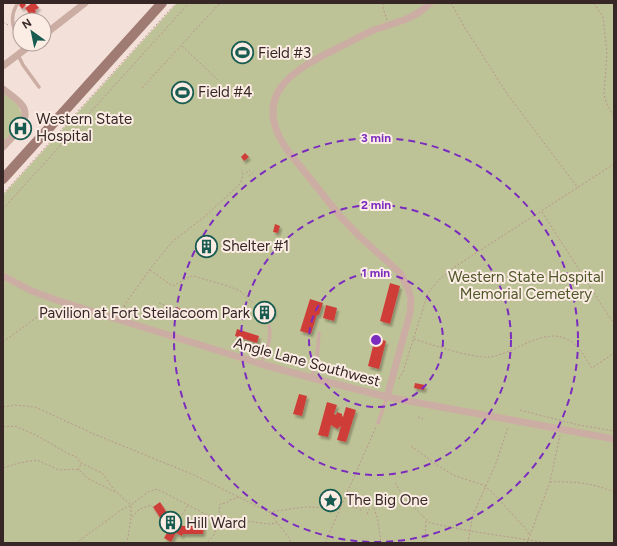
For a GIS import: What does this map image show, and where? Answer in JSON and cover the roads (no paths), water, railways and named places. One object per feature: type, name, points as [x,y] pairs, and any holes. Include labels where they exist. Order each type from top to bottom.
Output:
[{"type":"main road","points":[[3,179],[162,3]]},
{"type":"street","points":[[52,29],[85,3]]},
{"type":"street","points":[[387,397],[410,313],[411,298],[408,288],[400,273],[360,237],[340,216],[288,151],[275,129],[272,118],[273,108],[280,87],[303,67],[373,31],[414,17],[422,12],[430,3]]},
{"type":"street","points":[[3,66],[21,52]]},
{"type":"street","points":[[3,89],[21,103],[25,113],[24,121],[19,129],[3,147]]},
{"type":"street","name":"Angle Lane Southwest","points":[[3,276],[32,291],[59,301],[312,378],[387,397],[614,439]]},
{"type":"lane","points":[[14,12],[14,8],[18,3]]},
{"type":"lane","points":[[18,55],[23,66],[38,87]]},
{"type":"lane","points":[[262,364],[270,338],[271,332],[269,326]]},
{"type":"lane","points":[[312,378],[317,358],[319,333]]},
{"type":"lane","points":[[378,423],[387,397]]},
{"type":"place","name":"Field #3","points":[[243,53]]},
{"type":"place","name":"Field #4","points":[[182,92]]},
{"type":"place","name":"Western State Hospital","points":[[21,128]]},
{"type":"place","name":"Shelter #1","points":[[206,246]]},
{"type":"place","name":"Pavilion at Fort Steilacoom Park","points":[[265,313]]},
{"type":"place","name":"The Big One","points":[[331,500]]},
{"type":"place","name":"Hill Ward","points":[[171,523]]},
{"type":"park label","name":"Western State Hospital Memorial Cemetery","points":[[526,286]]}]
